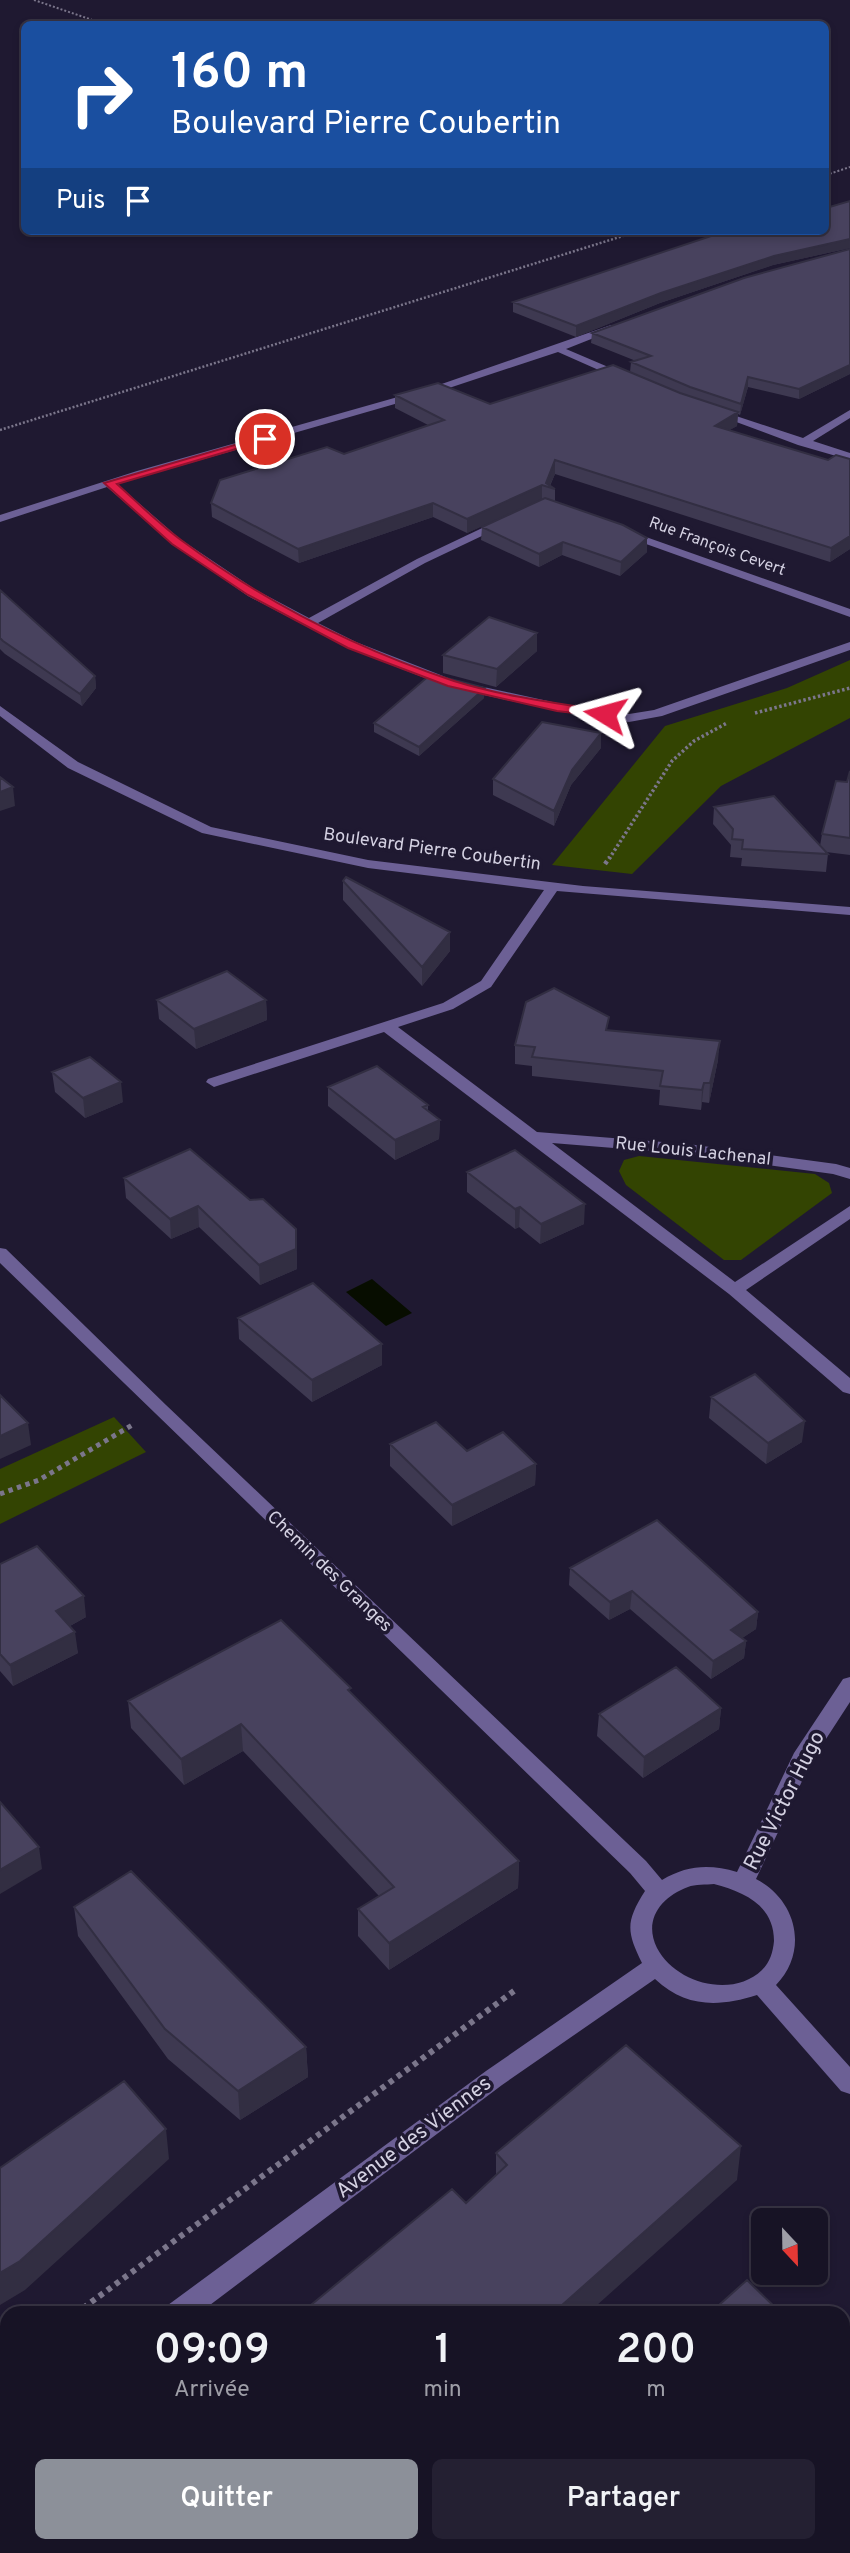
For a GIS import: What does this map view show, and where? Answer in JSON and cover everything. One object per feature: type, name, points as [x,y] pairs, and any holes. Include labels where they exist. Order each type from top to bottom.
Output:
[{"type":"street","points":[[0,519],[109,483],[401,401],[559,349],[617,326]]},
{"type":"street","points":[[559,349],[639,383]]},
{"type":"street","points":[[709,410],[850,457]]},
{"type":"street","points":[[802,443],[850,413]]},
{"type":"street","points":[[109,483],[176,541],[252,593],[352,645],[452,684],[557,707],[629,718],[657,713],[716,694],[850,646]]},
{"type":"street","points":[[309,623],[421,561],[519,515]]},
{"type":"street","name":"Rue François Cevert","points":[[616,530],[850,613]]},
{"type":"street","name":"Boulevard Pierre Coubertin","points":[[0,710],[73,765],[207,830],[368,864],[553,887],[850,911]]},
{"type":"street","points":[[214,1082],[448,1006],[486,984],[553,887]]},
{"type":"street","points":[[386,1026],[735,1290],[850,1388]]},
{"type":"street","name":"Rue Louis Lachenal","points":[[534,1137],[688,1149],[836,1168],[850,1174]]},
{"type":"street","points":[[735,1290],[850,1211]]},
{"type":"street","name":"Chemin des Granges","points":[[0,1253],[159,1409],[638,1867],[658,1891]]},
{"type":"street","name":"Rue Victor Hugo","points":[[744,1882],[802,1759],[850,1685]]},
{"type":"street","points":[[713,1875],[744,1882],[767,1898],[783,1919],[787,1943],[780,1966],[761,1984],[735,1994],[705,1994],[677,1985],[654,1967],[643,1948],[639,1928],[645,1908],[658,1891],[683,1878],[713,1875]]},
{"type":"street","name":"Avenue des Viennes","points":[[188,2306],[494,2078],[654,1967]]},
{"type":"street","points":[[761,1984],[850,2084]]},
{"type":"path","points":[[34,0],[95,21]]},
{"type":"path","points":[[829,174],[850,167]]},
{"type":"path","points":[[0,429],[626,235]]},
{"type":"path","points":[[744,716],[850,688]]},
{"type":"path","points":[[596,891],[607,858],[672,761],[694,741],[734,720]]},
{"type":"path","points":[[0,1494],[38,1480],[159,1409]]},
{"type":"path","points":[[86,2306],[518,1988]]},
{"type":"green space","points":[[850,660],[850,718],[721,786],[632,874],[552,865],[665,726],[787,688]]},
{"type":"green space","points":[[639,1156],[815,1174],[829,1183],[832,1193],[741,1260],[724,1260],[626,1185],[619,1171],[624,1160]]},
{"type":"green space","points":[[114,1417],[146,1452],[0,1524],[0,1469]]},
{"type":"shaded area","points":[[372,1279],[412,1313],[386,1326],[346,1292]]},
{"type":"building","points":[[850,201],[850,239],[774,256],[661,293],[576,326],[513,302],[714,235],[829,235],[829,207]]},
{"type":"building","points":[[850,249],[850,365],[799,389],[748,377],[741,404],[690,387],[631,362],[651,356],[592,333],[744,278]]},
{"type":"building","points":[[613,365],[680,393],[738,412],[715,426],[828,460],[836,455],[850,459],[850,536],[831,548],[555,460],[546,483],[555,489],[542,485],[467,519],[433,503],[298,549],[211,503],[220,480],[327,447],[344,454],[444,420],[395,395],[438,383],[490,404]]},
{"type":"building","points":[[545,498],[623,525],[647,538],[621,562],[563,542],[539,554],[482,527]]},
{"type":"building","points":[[0,590],[95,676],[80,694],[0,638]]},
{"type":"building","points":[[489,617],[537,633],[497,669],[443,655]]},
{"type":"building","points":[[431,674],[485,688],[419,747],[374,723]]},
{"type":"building","points":[[542,722],[601,733],[572,770],[554,811],[493,779]]},
{"type":"building","points":[[850,771],[850,838],[822,834],[836,781],[847,782]]},
{"type":"building","points":[[0,777],[13,787],[0,792]]},
{"type":"building","points":[[774,796],[828,854],[742,849],[743,840],[732,839],[733,829],[714,807]]},
{"type":"building","points":[[346,877],[450,932],[422,967],[343,881]]},
{"type":"building","points":[[227,971],[266,1000],[194,1029],[157,1000]]},
{"type":"building","points":[[554,988],[609,1017],[606,1030],[720,1041],[710,1083],[704,1083],[702,1090],[660,1086],[663,1071],[532,1057],[535,1047],[515,1045],[526,1002]]},
{"type":"building","points":[[90,1057],[121,1082],[83,1098],[52,1072]]},
{"type":"building","points":[[377,1066],[428,1105],[423,1107],[440,1120],[395,1140],[328,1087]]},
{"type":"building","points":[[190,1149],[250,1200],[263,1199],[296,1229],[296,1249],[259,1265],[198,1206],[170,1219],[124,1178]]},
{"type":"building","points":[[515,1150],[585,1204],[541,1224],[520,1207],[515,1209],[467,1172]]},
{"type":"building","points":[[313,1283],[382,1344],[312,1380],[238,1318]]},
{"type":"building","points":[[755,1374],[805,1421],[768,1443],[711,1397]]},
{"type":"building","points":[[0,1395],[28,1423],[0,1436]]},
{"type":"building","points":[[436,1422],[467,1451],[503,1432],[536,1464],[452,1505],[390,1444]]},
{"type":"building","points":[[657,1520],[758,1612],[731,1630],[746,1641],[713,1661],[632,1591],[610,1602],[570,1568]]},
{"type":"building","points":[[37,1546],[84,1596],[56,1611],[75,1632],[10,1665],[0,1654],[0,1564]]},
{"type":"building","points":[[281,1620],[519,1861],[389,1943],[358,1909],[394,1887],[241,1724],[181,1759],[128,1701]]},
{"type":"building","points":[[676,1667],[721,1708],[644,1757],[599,1714]]},
{"type":"building","points":[[0,1802],[39,1847],[0,1870]]},
{"type":"building","points":[[131,1871],[306,2047],[238,2091],[165,2029],[74,1907]]},
{"type":"building","points":[[626,2045],[741,2146],[561,2306],[310,2306],[452,2189],[466,2203],[507,2165],[496,2153]]},
{"type":"building","points":[[124,2081],[166,2129],[20,2261],[0,2273],[0,2168]]},
{"type":"building","points":[[747,2280],[774,2306],[718,2306]]},
{"type":"route","points":[[265,439],[109,483],[176,541],[252,593],[352,645],[452,684],[557,707],[605,714]]}]
